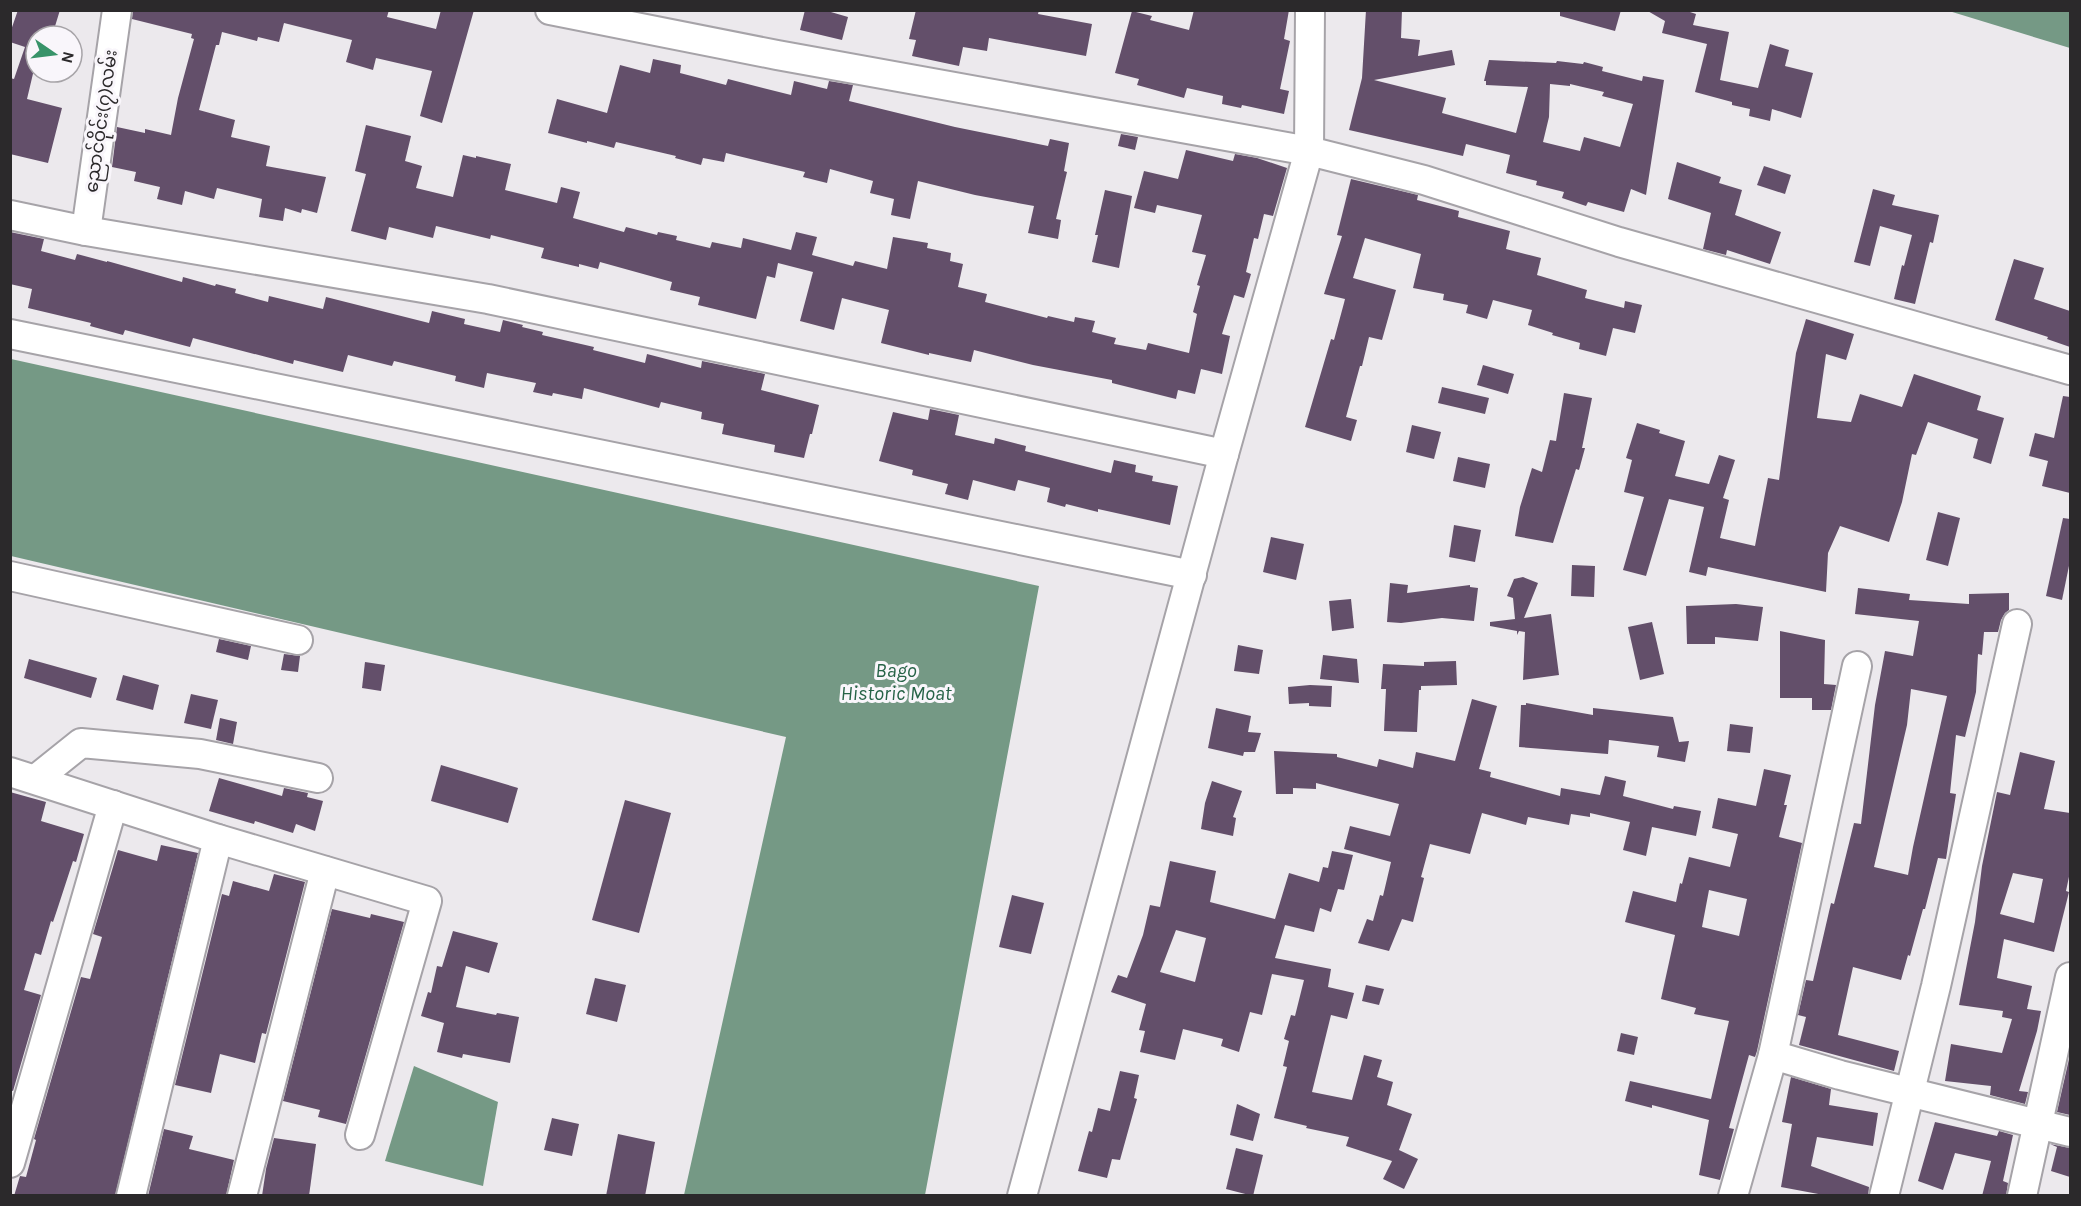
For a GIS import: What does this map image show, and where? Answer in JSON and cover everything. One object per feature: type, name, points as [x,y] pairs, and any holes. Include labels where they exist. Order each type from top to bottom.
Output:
[{"type":"street","name":"ညောင်ဝိုင်း(၇)လမ်း","points":[[86,231],[117,10]]},
{"type":"street","points":[[550,10],[777,55],[1309,151],[1424,180],[1619,242],[2070,370]]},
{"type":"street","points":[[1022,1196],[1309,151],[1310,10]]},
{"type":"street","points":[[10,215],[86,231],[488,299],[1224,454]]},
{"type":"street","points":[[10,334],[1192,575]]},
{"type":"street","points":[[10,576],[298,640]]},
{"type":"street","points":[[1884,1196],[1936,986],[2017,624]]},
{"type":"street","points":[[1733,1196],[1773,1055],[1857,666]]},
{"type":"street","points":[[23,776],[81,742],[200,754],[318,778]]},
{"type":"street","points":[[23,776],[218,839],[427,901],[360,1135]]},
{"type":"street","points":[[10,1163],[113,805]]},
{"type":"street","points":[[131,1196],[218,839]]},
{"type":"street","points":[[242,1196],[325,871]]},
{"type":"street","points":[[2022,1196],[2070,977]]},
{"type":"street","points":[[1773,1055],[2070,1132]]},
{"type":"water","points":[[1949,11],[2070,11],[2070,48]]},
{"type":"water","name":"Bago Historic Moat","points":[[11,359],[1039,586],[925,1195],[684,1195],[786,737],[11,556]]},
{"type":"water","points":[[414,1066],[498,1102],[483,1186],[385,1161]]},
{"type":"building","points":[[18,10],[60,10],[56,24],[24,24],[24,47],[10,42],[10,33]]},
{"type":"building","points":[[133,10],[389,10],[387,17],[436,29],[441,10],[474,10],[442,123],[420,116],[432,71],[376,58],[373,70],[346,62],[352,40],[284,23],[279,42],[258,37],[257,41],[222,32],[219,45],[216,45],[199,110],[235,120],[231,137],[270,146],[266,166],[326,177],[317,213],[302,209],[301,213],[285,208],[283,221],[259,217],[262,199],[217,188],[214,199],[185,191],[182,205],[157,199],[160,187],[134,181],[136,172],[112,167],[117,127],[145,133],[145,129],[171,135],[178,98],[194,39],[191,38],[192,34],[132,19]]},
{"type":"building","points":[[805,10],[824,10],[848,17],[842,40],[800,30]]},
{"type":"building","points":[[916,10],[1039,10],[1038,14],[1092,24],[1086,56],[989,38],[987,51],[963,47],[959,66],[912,56],[916,40],[909,39]]},
{"type":"building","points":[[1194,10],[1289,10],[1284,39],[1290,41],[1280,89],[1289,91],[1284,114],[1242,105],[1241,108],[1222,104],[1223,96],[1187,88],[1184,98],[1137,85],[1139,79],[1115,73],[1132,11],[1152,16],[1150,20],[1189,30]]},
{"type":"building","points":[[1366,10],[1402,10],[1401,38],[1420,40],[1418,56],[1452,50],[1455,65],[1374,80],[1446,98],[1442,113],[1516,133],[1528,87],[1486,85],[1484,81],[1489,60],[1556,63],[1557,61],[1583,64],[1584,62],[1603,67],[1602,71],[1642,81],[1643,76],[1664,80],[1646,195],[1631,189],[1624,212],[1588,202],[1586,206],[1562,198],[1564,192],[1536,185],[1537,181],[1506,173],[1510,155],[1466,144],[1463,156],[1349,130],[1362,78]],"holes":[[[1550,84],[1570,86],[1570,84],[1604,92],[1602,96],[1633,104],[1620,147],[1584,137],[1580,151],[1543,142],[1549,117]]]},
{"type":"building","points":[[1560,10],[1621,10],[1615,31],[1560,16]]},
{"type":"building","points":[[1646,10],[1684,10],[1696,14],[1693,25],[1729,32],[1720,80],[1758,88],[1770,44],[1789,50],[1785,66],[1813,73],[1801,118],[1772,109],[1770,121],[1749,116],[1750,109],[1695,92],[1707,44],[1662,33],[1665,21]]},
{"type":"building","points":[[24,50],[24,84],[31,84],[27,99],[62,108],[48,163],[10,154],[10,78],[14,79]]},
{"type":"building","points":[[653,59],[681,65],[680,73],[726,85],[728,79],[791,95],[794,81],[827,89],[829,81],[853,85],[849,101],[955,127],[1048,146],[1050,139],[1069,143],[1064,171],[1067,172],[1056,219],[1061,220],[1058,239],[1028,233],[1034,206],[918,181],[910,219],[891,215],[894,199],[870,193],[873,181],[830,169],[827,183],[803,177],[805,172],[726,153],[724,162],[703,158],[701,165],[675,158],[676,156],[616,142],[614,148],[548,133],[557,99],[607,113],[620,65],[650,73]]},
{"type":"building","points":[[366,125],[411,136],[405,161],[422,166],[416,188],[453,197],[463,155],[476,158],[476,156],[511,164],[505,190],[557,203],[561,187],[580,192],[573,218],[624,232],[626,227],[657,235],[658,232],[677,236],[676,240],[710,248],[712,242],[741,248],[743,238],[791,250],[796,232],[817,237],[812,255],[853,266],[855,261],[887,269],[893,237],[928,243],[927,248],[951,253],[950,261],[963,264],[958,287],[987,294],[985,302],[1047,318],[1048,316],[1074,322],[1075,317],[1095,321],[1092,332],[1116,338],[1114,344],[1146,350],[1148,343],[1189,353],[1197,314],[1193,312],[1200,286],[1197,285],[1206,255],[1192,252],[1202,215],[1157,205],[1155,213],[1134,208],[1144,171],[1178,179],[1186,150],[1233,161],[1235,154],[1257,158],[1287,168],[1273,216],[1264,214],[1258,239],[1254,238],[1246,272],[1251,274],[1244,298],[1234,295],[1222,334],[1230,336],[1222,374],[1201,369],[1195,394],[1178,390],[1176,399],[1112,383],[1112,380],[1033,365],[974,350],[971,362],[929,353],[929,355],[881,343],[889,310],[842,298],[834,330],[800,321],[813,272],[778,263],[775,278],[767,276],[756,319],[698,305],[700,297],[670,290],[672,282],[600,262],[598,269],[541,258],[544,248],[491,235],[490,239],[436,226],[433,238],[389,227],[386,240],[351,231],[366,174],[355,171]]},
{"type":"building","points":[[1121,134],[1138,137],[1135,150],[1118,146]]},
{"type":"building","points":[[1677,162],[1721,177],[1719,183],[1742,190],[1735,215],[1781,232],[1770,264],[1727,250],[1726,255],[1703,249],[1711,213],[1668,199]]},
{"type":"building","points":[[1764,166],[1791,175],[1785,194],[1757,185]]},
{"type":"building","points":[[1351,179],[1418,195],[1417,200],[1459,211],[1458,217],[1510,231],[1506,249],[1541,258],[1537,275],[1587,290],[1585,298],[1624,308],[1625,301],[1642,305],[1635,333],[1613,328],[1606,356],[1579,349],[1580,343],[1528,325],[1532,310],[1493,300],[1487,319],[1466,313],[1468,305],[1443,300],[1444,294],[1413,288],[1421,254],[1365,238],[1353,278],[1396,290],[1382,340],[1369,337],[1362,366],[1360,366],[1346,417],[1357,420],[1351,441],[1305,427],[1345,299],[1324,294],[1342,236],[1337,235]]},
{"type":"building","points":[[1873,189],[1895,195],[1892,205],[1939,215],[1915,304],[1894,299],[1912,235],[1880,226],[1870,266],[1854,262]]},
{"type":"building","points":[[1105,190],[1132,196],[1119,268],[1092,262],[1098,235],[1095,235]]},
{"type":"building","points":[[10,232],[44,239],[41,251],[75,260],[77,254],[182,282],[183,277],[215,286],[216,284],[236,289],[235,293],[268,302],[269,296],[323,309],[326,297],[429,323],[432,311],[465,319],[464,324],[500,332],[503,320],[543,332],[542,335],[594,347],[593,350],[645,363],[647,354],[701,368],[702,361],[765,374],[761,390],[819,405],[804,458],[774,452],[775,445],[722,434],[724,424],[701,419],[702,412],[661,402],[659,408],[584,388],[582,399],[553,393],[552,396],[533,392],[536,383],[487,373],[484,388],[455,381],[456,376],[394,361],[392,366],[348,355],[343,372],[294,360],[293,364],[193,338],[190,347],[125,330],[123,335],[90,326],[91,323],[28,308],[32,289],[10,284]]},
{"type":"building","points":[[2014,259],[2044,268],[2034,299],[2070,311],[2070,347],[2047,339],[2048,337],[1995,320]]},
{"type":"building","points":[[1806,319],[1854,334],[1846,360],[1826,354],[1817,418],[1851,422],[1860,394],[1902,407],[1914,374],[1981,396],[1977,410],[2004,418],[1991,464],[1973,458],[1978,439],[1928,422],[1916,455],[1912,454],[1902,502],[1889,542],[1840,526],[1828,553],[1826,592],[1708,567],[1706,576],[1689,572],[1704,507],[1669,499],[1646,576],[1623,570],[1644,497],[1624,492],[1632,460],[1626,458],[1637,423],[1685,441],[1675,476],[1709,484],[1719,455],[1735,460],[1723,498],[1729,500],[1720,538],[1755,546],[1768,478],[1779,480],[1796,353]]},
{"type":"building","points":[[1483,365],[1514,374],[1508,394],[1477,385]]},
{"type":"building","points":[[1442,387],[1489,398],[1485,414],[1438,403]]},
{"type":"building","points":[[1564,393],[1592,398],[1582,448],[1585,448],[1579,470],[1576,469],[1553,543],[1515,536],[1520,507],[1532,468],[1542,472],[1550,440],[1556,441]]},
{"type":"building","points":[[2063,396],[2070,397],[2070,493],[2042,486],[2048,461],[2029,456],[2035,433],[2054,438]]},
{"type":"building","points":[[930,409],[959,415],[955,435],[994,444],[995,438],[1026,446],[1025,451],[1111,473],[1114,460],[1136,465],[1135,472],[1153,476],[1152,481],[1178,486],[1170,525],[1098,509],[1098,512],[1047,502],[1050,488],[1018,480],[1015,491],[973,480],[968,500],[945,494],[948,484],[912,475],[913,470],[879,461],[893,412],[928,420]]},
{"type":"building","points":[[1412,425],[1441,432],[1434,459],[1406,452]]},
{"type":"building","points":[[1458,457],[1490,464],[1485,488],[1453,481]]},
{"type":"building","points":[[1938,512],[1960,518],[1948,566],[1926,560]]},
{"type":"building","points":[[2063,518],[2070,519],[2070,561],[2062,600],[2046,596]]},
{"type":"building","points":[[1454,525],[1481,530],[1475,562],[1449,557]]},
{"type":"building","points":[[1271,537],[1304,544],[1296,580],[1263,572]]},
{"type":"building","points":[[1572,565],[1595,566],[1594,597],[1571,596]]},
{"type":"building","points":[[1523,577],[1538,583],[1524,618],[1551,614],[1559,675],[1523,680],[1525,632],[1519,631],[1517,635],[1517,631],[1490,626],[1490,622],[1515,619],[1513,598],[1507,596],[1514,579]]},
{"type":"building","points":[[1390,583],[1408,585],[1407,593],[1470,585],[1470,587],[1478,588],[1474,621],[1442,618],[1401,623],[1387,622]]},
{"type":"building","points":[[1858,588],[1910,594],[1909,600],[1969,604],[1969,594],[2009,593],[2009,610],[2001,620],[1998,632],[1984,632],[1982,655],[1978,654],[1976,692],[1965,737],[1956,735],[1950,793],[1956,794],[1946,859],[1938,858],[1925,909],[1923,909],[1901,980],[1853,967],[1838,1035],[1899,1051],[1894,1071],[1799,1045],[1806,1017],[1798,1015],[1806,980],[1813,981],[1831,903],[1834,904],[1854,823],[1861,824],[1875,705],[1885,651],[1913,656],[1919,621],[1855,614]],"holes":[[[1911,689],[1947,696],[1908,875],[1874,867],[1907,725]]]},
{"type":"building","points":[[1351,599],[1354,628],[1332,631],[1329,601]]},
{"type":"building","points":[[1736,604],[1763,607],[1758,641],[1715,637],[1715,644],[1687,644],[1686,606]]},
{"type":"building","points":[[1652,622],[1664,674],[1640,680],[1628,627]]},
{"type":"building","points":[[1780,631],[1825,640],[1824,684],[1836,685],[1831,710],[1812,710],[1812,698],[1780,698]]},
{"type":"building","points":[[219,639],[251,646],[248,660],[216,652]]},
{"type":"building","points":[[1238,645],[1263,650],[1259,674],[1234,671]]},
{"type":"building","points":[[284,654],[300,656],[298,672],[281,670]]},
{"type":"building","points":[[1323,655],[1357,659],[1359,683],[1320,679]]},
{"type":"building","points":[[29,659],[97,678],[91,698],[24,678]]},
{"type":"building","points":[[1456,661],[1457,685],[1421,686],[1417,732],[1384,731],[1386,689],[1381,689],[1383,664],[1424,666],[1424,662]]},
{"type":"building","points":[[365,662],[385,665],[381,691],[362,688]]},
{"type":"building","points":[[123,675],[159,685],[153,710],[116,700]]},
{"type":"building","points":[[1332,686],[1331,707],[1309,706],[1309,703],[1289,704],[1288,687]]},
{"type":"building","points":[[191,694],[218,700],[211,729],[184,723]]},
{"type":"building","points":[[1472,699],[1497,706],[1479,769],[1491,772],[1490,777],[1560,796],[1561,788],[1600,795],[1605,776],[1626,781],[1623,796],[1673,809],[1674,806],[1701,811],[1696,836],[1652,827],[1646,856],[1623,850],[1630,822],[1590,813],[1590,817],[1571,814],[1569,825],[1528,817],[1526,825],[1482,813],[1470,854],[1430,844],[1413,922],[1402,919],[1389,951],[1358,943],[1367,919],[1373,921],[1380,895],[1383,896],[1391,862],[1344,849],[1350,826],[1390,836],[1399,804],[1316,783],[1316,789],[1293,788],[1293,794],[1276,794],[1274,751],[1337,754],[1337,757],[1377,767],[1379,759],[1413,768],[1416,752],[1455,761]]},
{"type":"building","points":[[1526,703],[1593,715],[1593,708],[1673,717],[1679,742],[1689,741],[1685,762],[1657,757],[1659,746],[1609,740],[1608,754],[1519,747],[1521,705],[1526,705]]},
{"type":"building","points":[[1216,708],[1251,716],[1248,732],[1261,733],[1255,752],[1244,752],[1243,756],[1208,748]]},
{"type":"building","points":[[220,718],[237,722],[233,744],[216,740]]},
{"type":"building","points":[[1730,724],[1753,727],[1750,753],[1727,751]]},
{"type":"building","points":[[2020,752],[2055,761],[2044,809],[2070,813],[2070,872],[2066,891],[2069,892],[2054,952],[2004,939],[1997,978],[2032,986],[2027,1009],[2041,1011],[2019,1091],[2028,1092],[2025,1104],[1990,1095],[1991,1086],[1945,1081],[1951,1044],[2002,1053],[2012,1019],[2002,1017],[2003,1011],[1959,1005],[1997,792],[2010,795]],"holes":[[[2013,873],[2043,879],[2034,923],[2000,914]]]},
{"type":"building","points":[[441,765],[518,788],[508,823],[431,801]]},
{"type":"building","points":[[1764,769],[1791,775],[1779,837],[1802,843],[1757,1051],[1755,1057],[1749,1055],[1729,1128],[1734,1129],[1720,1180],[1699,1175],[1709,1120],[1652,1105],[1652,1108],[1625,1101],[1630,1081],[1711,1099],[1729,1021],[1694,1014],[1696,1008],[1661,999],[1675,935],[1625,922],[1633,891],[1676,902],[1689,857],[1730,867],[1738,834],[1712,828],[1718,798],[1756,806]],"holes":[[[1709,890],[1747,899],[1739,936],[1702,927]]]},
{"type":"building","points":[[219,778],[282,796],[284,788],[308,793],[307,797],[323,801],[315,831],[296,824],[293,833],[255,821],[254,824],[209,811]]},
{"type":"building","points":[[1212,781],[1242,791],[1233,817],[1236,818],[1233,836],[1201,829],[1205,803]]},
{"type":"building","points":[[10,792],[46,802],[41,821],[84,834],[76,862],[73,861],[53,922],[51,921],[41,955],[35,953],[24,990],[41,995],[13,1091],[10,1090]]},
{"type":"building","points":[[625,800],[671,813],[639,933],[592,920]]},
{"type":"building","points":[[161,845],[198,853],[115,1196],[14,1196],[20,1176],[26,1177],[36,1140],[34,1139],[81,977],[90,979],[102,937],[93,934],[118,850],[157,861]]},
{"type":"building","points":[[1332,851],[1353,855],[1344,890],[1338,889],[1331,912],[1320,908],[1314,932],[1285,925],[1275,958],[1331,969],[1328,987],[1354,993],[1347,1019],[1331,1015],[1312,1092],[1352,1100],[1364,1055],[1382,1060],[1377,1077],[1393,1082],[1387,1105],[1412,1114],[1399,1150],[1418,1159],[1404,1189],[1383,1179],[1392,1161],[1346,1146],[1349,1137],[1306,1128],[1307,1126],[1274,1118],[1287,1067],[1283,1066],[1289,1041],[1284,1039],[1291,1015],[1295,1016],[1304,980],[1272,974],[1262,1015],[1250,1012],[1239,1052],[1221,1046],[1223,1039],[1183,1029],[1175,1060],[1140,1052],[1145,1031],[1139,1030],[1146,1004],[1111,992],[1118,975],[1127,978],[1143,935],[1150,905],[1160,907],[1170,861],[1216,871],[1210,902],[1275,919],[1289,873],[1319,882],[1323,867],[1328,868]],"holes":[[[1176,930],[1206,938],[1195,982],[1160,972]]]},
{"type":"building","points":[[274,874],[305,882],[266,1034],[262,1033],[255,1063],[220,1054],[211,1093],[175,1085],[222,894],[229,896],[233,881],[269,891]]},
{"type":"building","points":[[1012,895],[1044,903],[1031,954],[999,947]]},
{"type":"building","points":[[332,909],[370,918],[371,914],[404,922],[346,1124],[318,1117],[320,1110],[283,1101]]},
{"type":"building","points":[[453,931],[498,943],[489,973],[466,966],[456,1007],[519,1017],[510,1063],[463,1054],[462,1058],[437,1052],[444,1023],[421,1016],[428,992],[431,993],[437,966],[442,967]]},
{"type":"building","points":[[595,978],[626,985],[617,1022],[586,1014]]},
{"type":"building","points":[[1366,985],[1384,989],[1379,1005],[1362,1001]]},
{"type":"building","points":[[1621,1033],[1638,1037],[1634,1055],[1617,1051]]},
{"type":"building","points":[[2070,1060],[2070,1115],[2057,1112]]},
{"type":"building","points":[[1120,1071],[1139,1075],[1134,1098],[1137,1099],[1120,1160],[1112,1159],[1107,1178],[1078,1171],[1098,1108],[1110,1111]]},
{"type":"building","points":[[1791,1077],[1831,1089],[1829,1105],[1878,1113],[1873,1146],[1817,1137],[1811,1166],[1869,1187],[1868,1196],[1829,1196],[1781,1187],[1792,1124],[1782,1122]]},
{"type":"building","points":[[1237,1104],[1260,1114],[1253,1141],[1230,1135]]},
{"type":"building","points":[[552,1118],[579,1124],[572,1156],[544,1150]]},
{"type":"building","points":[[1935,1122],[1997,1136],[1999,1131],[2013,1135],[2003,1181],[2008,1183],[2006,1196],[1982,1196],[1991,1161],[1955,1153],[1943,1190],[1918,1181]]},
{"type":"building","points":[[164,1129],[193,1136],[189,1149],[234,1160],[226,1196],[148,1196]]},
{"type":"building","points":[[618,1134],[655,1142],[645,1196],[606,1196]]},
{"type":"building","points":[[274,1138],[316,1144],[309,1196],[262,1196]]},
{"type":"building","points":[[2050,1144],[2070,1148],[2070,1177],[2051,1171],[2057,1147]]},
{"type":"building","points":[[1236,1148],[1263,1155],[1253,1196],[1226,1189]]}]
